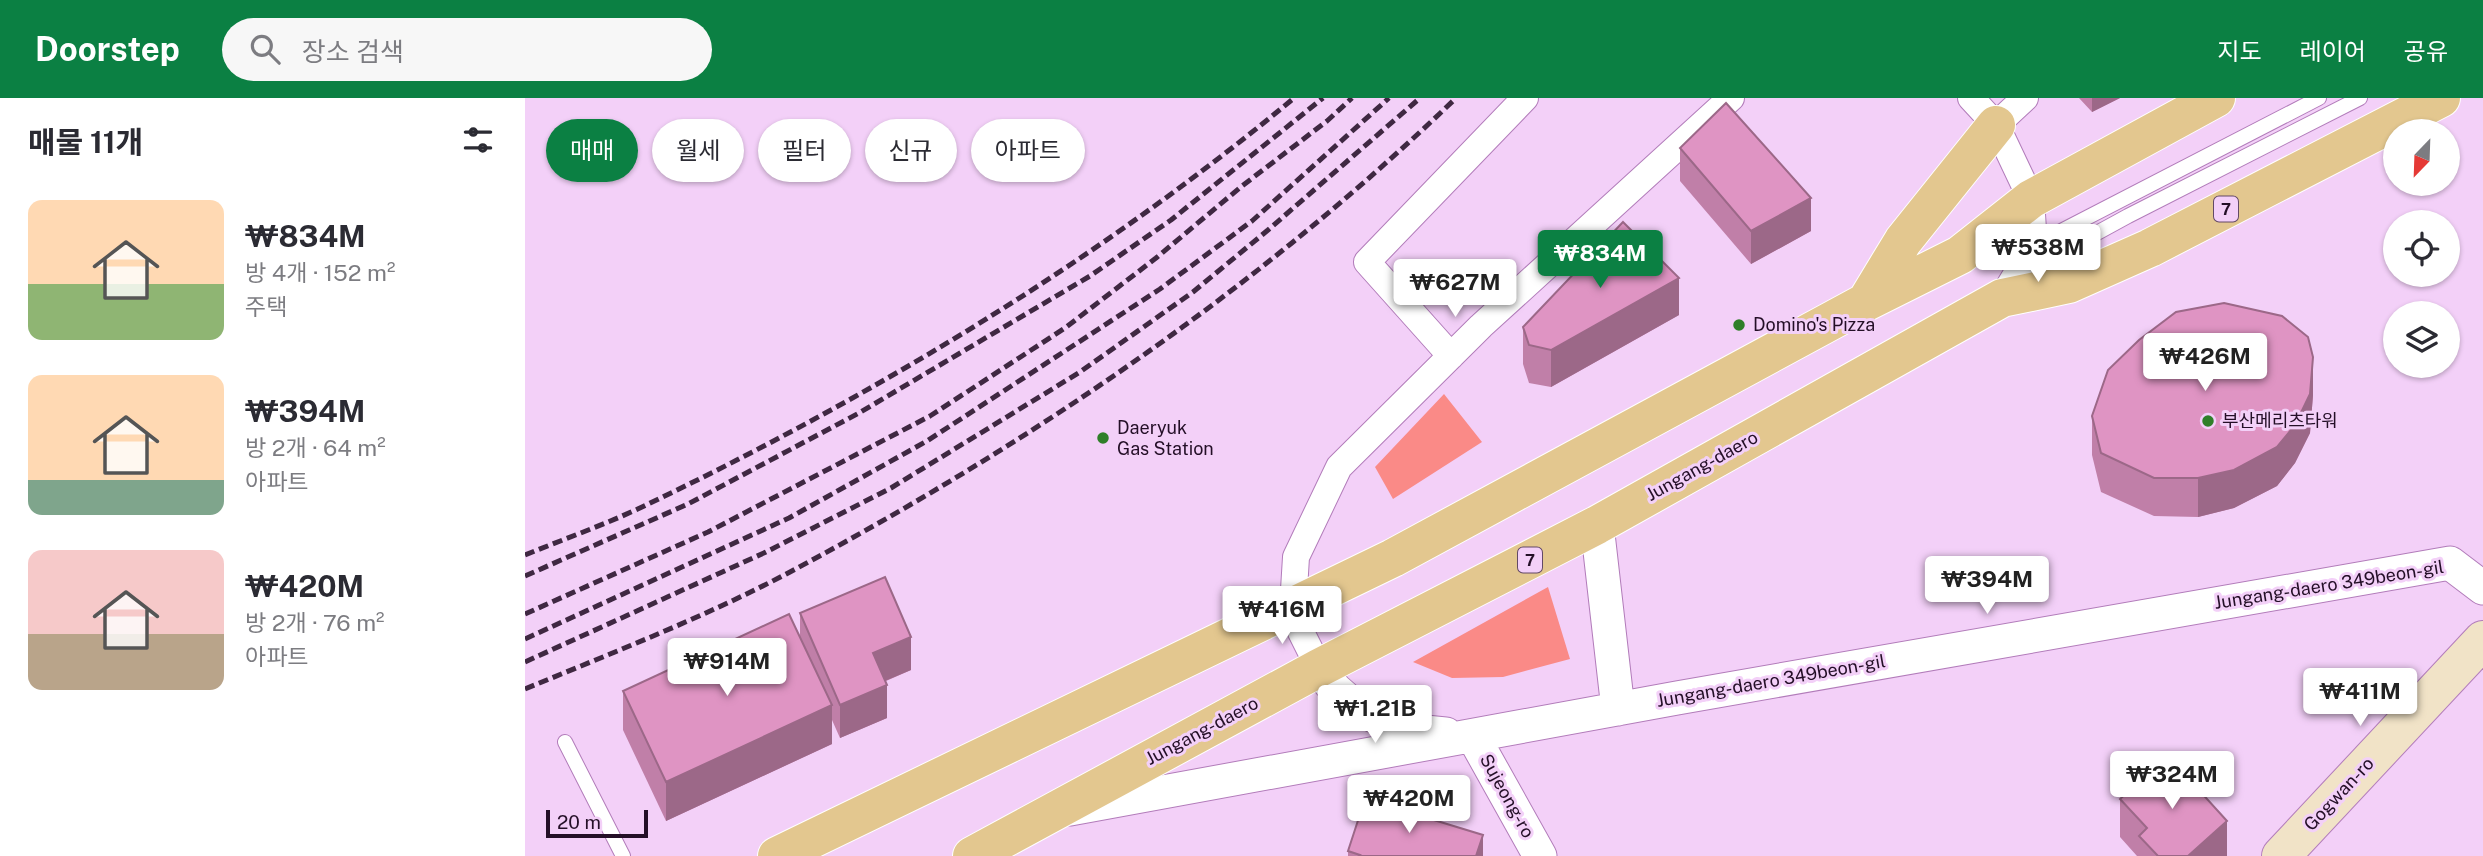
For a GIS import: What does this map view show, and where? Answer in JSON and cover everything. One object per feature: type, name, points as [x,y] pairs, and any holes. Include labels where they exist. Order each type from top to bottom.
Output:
[{"type":"main road","points":[[777,856],[1393,558],[1866,302],[1960,255],[2031,199],[2216,98]]},
{"type":"main road","name":"Jungang-daero","points":[[972,856],[1318,668],[1597,526],[2002,298],[2069,284],[2150,248],[2441,98]]},
{"type":"main road","points":[[1866,302],[1984,112]]},
{"type":"main road","name":"Gogwan-ro","points":[[2281,856],[2483,640]]},
{"type":"street","points":[[1451,356],[1367,262],[1525,98]]},
{"type":"street","points":[[1473,736],[1422,733],[1368,713],[1336,690],[1318,668],[1301,632],[1293,606],[1296,557],[1339,467],[1451,356],[1731,98]]},
{"type":"street","points":[[2002,298],[2034,245],[2031,199],[1984,112],[2025,98]]},
{"type":"street","points":[[1597,526],[1618,709]]},
{"type":"street","name":"Jungang-daero 349beon-gil","points":[[1052,812],[1618,709],[2450,563],[2483,588]]},
{"type":"street","name":"Sujeong-ro","points":[[1473,736],[1540,856]]},
{"type":"lane","points":[[1960,255],[2034,245],[2319,98]]},
{"type":"lane","points":[[2002,298],[2053,257],[2127,216],[2360,98]]},
{"type":"lane","points":[[565,742],[623,856]]},
{"type":"lane","points":[[808,856],[876,808]]},
{"type":"shaded area","points":[[1444,394],[1482,442],[1393,499],[1375,467]]},
{"type":"shaded area","points":[[1548,587],[1570,659],[1503,677],[1452,678],[1413,662]]},
{"type":"building","points":[[1726,103],[1811,198],[1751,231],[1680,148]]},
{"type":"building","points":[[1623,222],[1679,278],[1551,350],[1529,345],[1523,327]]},
{"type":"building","name":"부산메리츠타워","points":[[2224,303],[2282,316],[2308,337],[2313,357],[2310,394],[2295,425],[2277,447],[2234,470],[2198,478],[2154,478],[2101,453],[2092,416],[2108,370],[2139,340],[2176,312]]},
{"type":"building","points":[[885,577],[911,637],[873,653],[887,685],[840,705],[800,613]]},
{"type":"building","points":[[789,614],[832,705],[666,782],[623,691]]},
{"type":"building","points":[[2168,756],[2227,821],[2188,856],[2158,856],[2139,836],[2147,828],[2120,799]]},
{"type":"building","points":[[1365,799],[1483,835],[1476,856],[1359,856],[1348,851]]},
{"type":"railway","points":[[525,555],[642,507],[728,465],[898,372],[1062,270],[1142,215],[1294,98]]},
{"type":"railway","points":[[525,576],[688,504],[859,413],[1090,276],[1171,220],[1323,98]]},
{"type":"railway","points":[[525,614],[708,532],[930,416],[1065,328],[1327,121],[1352,98]]},
{"type":"railway","points":[[525,639],[789,518],[927,441],[1160,289],[1252,221],[1389,98]]},
{"type":"railway","points":[[525,662],[766,552],[891,488],[1080,372],[1193,292],[1420,98]]},
{"type":"railway","points":[[525,689],[692,619],[790,572],[968,470],[1055,415],[1139,358],[1303,234],[1381,168],[1456,98]]},
{"type":"place","name":"Domino's Pizza","points":[[1739,325]]},
{"type":"place","name":"부산메리츠타워","points":[[2208,421]]},
{"type":"place","name":"Daeryuk Gas Station","points":[[1103,438]]}]
